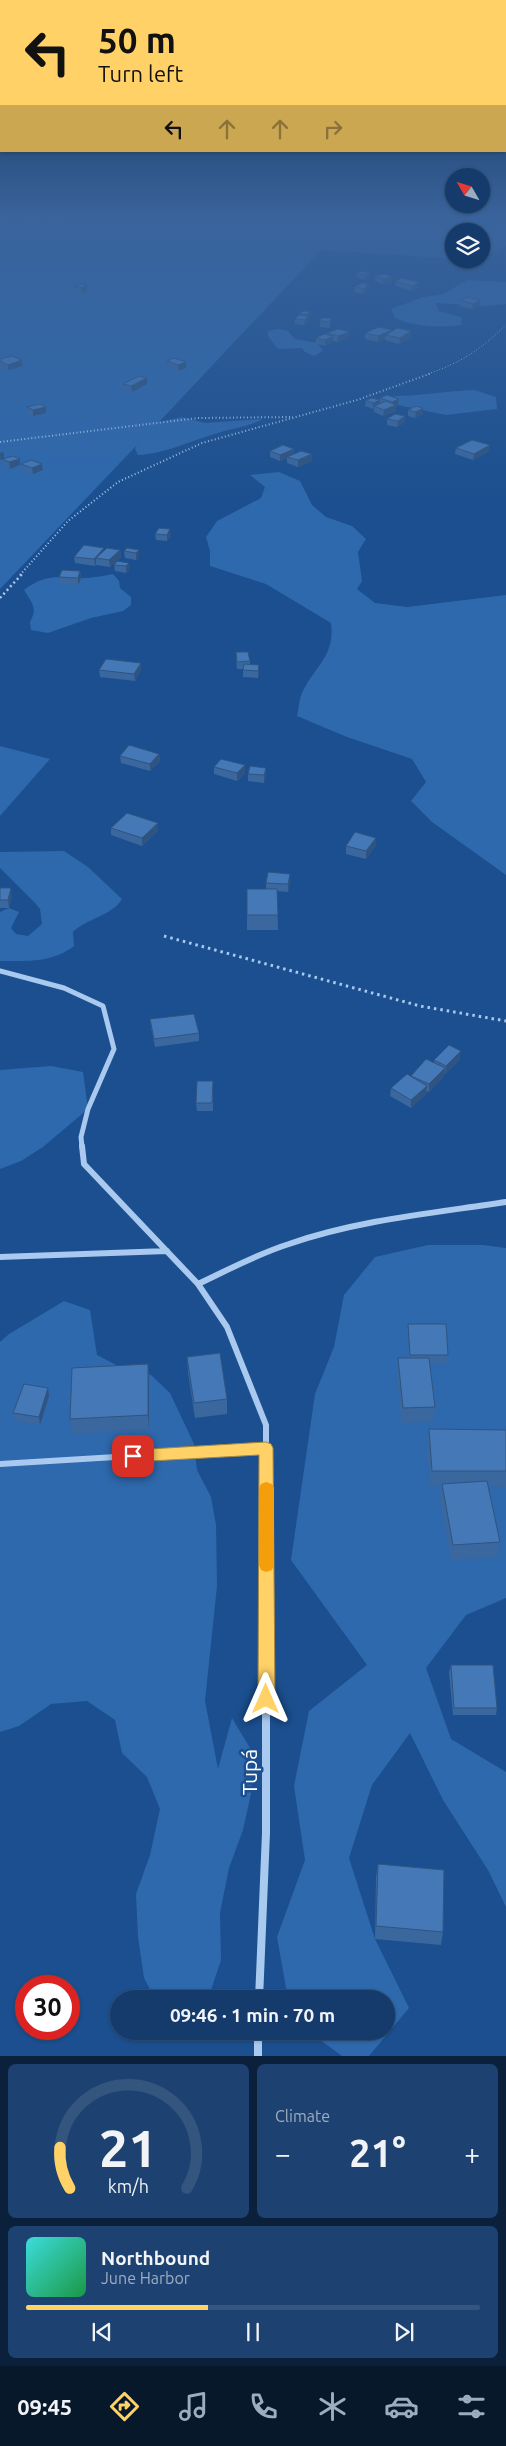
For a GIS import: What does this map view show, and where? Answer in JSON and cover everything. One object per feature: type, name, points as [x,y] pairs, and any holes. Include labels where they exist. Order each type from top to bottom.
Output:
[{"type":"street","points":[[0,971],[64,988],[103,1006],[114,1049],[88,1109],[80,1137],[84,1164],[198,1284],[302,1240],[391,1219],[506,1202]]},
{"type":"street","points":[[0,1257],[167,1251]]},
{"type":"street","name":"Tupá","points":[[198,1284],[227,1327],[266,1425],[266,1833],[259,1990]]},
{"type":"street","points":[[0,1464],[266,1448]]},
{"type":"street","points":[[258,2040],[258,2056]]},
{"type":"path","points":[[0,598],[68,520],[118,482],[202,443],[357,400],[458,363],[478,351],[506,325]]},
{"type":"path","points":[[0,442],[198,418],[297,417]]},
{"type":"path","points":[[164,936],[420,1006],[506,1021]]},
{"type":"shaded area","points":[[0,310],[265,310],[159,422],[182,417],[205,423],[263,419],[158,452],[138,455],[135,449],[137,445],[0,589]]},
{"type":"shaded area","points":[[391,310],[439,310],[461,317],[462,325],[428,326],[411,324],[395,318]]},
{"type":"shaded area","points":[[278,329],[288,331],[295,339],[318,343],[323,351],[314,356],[305,352],[302,348],[278,349],[268,336],[268,331]]},
{"type":"shaded area","points":[[474,390],[496,397],[497,409],[446,415],[398,405],[394,396],[454,391]]},
{"type":"shaded area","points":[[279,472],[300,481],[312,505],[326,517],[352,526],[366,539],[358,552],[362,581],[357,589],[375,603],[407,607],[506,595],[506,875],[432,822],[411,801],[426,782],[412,759],[347,737],[297,716],[302,693],[327,653],[330,644],[331,623],[266,584],[210,566],[210,551],[206,537],[217,521],[261,498],[265,487],[250,475]]},
{"type":"shaded area","points":[[113,574],[119,581],[120,588],[131,597],[131,605],[123,611],[91,618],[48,633],[31,630],[30,622],[34,609],[24,590],[31,585],[49,578],[86,578]]},
{"type":"shaded area","points":[[0,746],[50,759],[0,816]]},
{"type":"shaded area","points":[[64,851],[88,867],[122,899],[118,905],[85,923],[73,932],[74,946],[66,952],[39,960],[0,961],[0,912],[9,908],[19,912],[11,928],[16,934],[28,936],[42,924],[40,909],[0,868],[0,852]]},
{"type":"shaded area","points":[[51,1066],[83,1072],[88,1109],[43,1147],[21,1161],[0,1169],[0,1070]]},
{"type":"shaded area","points":[[428,1245],[483,1245],[506,1248],[506,1598],[466,1615],[426,1668],[451,1739],[506,1772],[506,1907],[488,1870],[443,1800],[410,1733],[372,1785],[349,1858],[375,1939],[409,2008],[395,2025],[395,1990],[286,1990],[277,1937],[305,1860],[294,1786],[309,1711],[367,1665],[291,1560],[315,1394],[334,1347],[344,1295],[375,1257]]},
{"type":"shaded area","points":[[64,1301],[90,1310],[97,1355],[122,1368],[151,1375],[170,1393],[194,1444],[197,1470],[211,1497],[216,1525],[217,1586],[205,1701],[218,1769],[232,1718],[250,1748],[252,1789],[243,1830],[229,1868],[220,1913],[221,1960],[211,1990],[150,1990],[144,1978],[138,1937],[136,1894],[150,1855],[160,1809],[147,1777],[122,1753],[115,1720],[87,1701],[51,1704],[19,1726],[0,1732],[0,1342],[9,1334]]},
{"type":"shaded area","points":[[320,2040],[382,2040],[369,2056],[342,2056]]},
{"type":"building","points":[[304,311],[311,312],[306,315],[299,313]]},
{"type":"building","points":[[299,315],[308,316],[305,320],[295,319]]},
{"type":"building","points":[[321,318],[331,318],[330,322],[320,321]]},
{"type":"building","points":[[379,327],[392,330],[378,336],[365,333]]},
{"type":"building","points":[[397,328],[411,331],[400,338],[386,335]]},
{"type":"building","points":[[338,329],[350,332],[338,336],[327,333]]},
{"type":"building","points":[[324,334],[333,336],[325,340],[316,338]]},
{"type":"building","points":[[12,356],[22,360],[8,365],[0,361],[0,359]]},
{"type":"building","points":[[174,358],[186,362],[178,365],[167,361]]},
{"type":"building","points":[[139,376],[147,378],[131,386],[123,384]]},
{"type":"building","points":[[387,395],[399,399],[392,402],[380,398]]},
{"type":"building","points":[[372,398],[380,400],[373,403],[366,400]]},
{"type":"building","points":[[386,401],[396,405],[384,410],[374,406]]},
{"type":"building","points":[[40,404],[46,407],[33,410],[27,407]]},
{"type":"building","points":[[416,406],[423,408],[416,412],[408,410]]},
{"type":"building","points":[[395,414],[405,416],[398,421],[387,419]]},
{"type":"building","points":[[472,440],[490,445],[474,454],[456,448]]},
{"type":"building","points":[[283,445],[294,449],[280,455],[270,451]]},
{"type":"building","points":[[301,451],[312,454],[298,460],[287,457]]},
{"type":"building","points":[[13,456],[20,459],[9,462],[2,459]]},
{"type":"building","points":[[31,460],[42,464],[32,468],[21,464]]},
{"type":"building","points":[[159,528],[170,529],[167,535],[155,534]]},
{"type":"building","points":[[84,545],[104,548],[94,559],[74,557]]},
{"type":"building","points":[[107,548],[120,550],[109,560],[96,558]]},
{"type":"building","points":[[127,548],[139,550],[136,553],[124,551]]},
{"type":"building","points":[[117,561],[129,563],[126,566],[114,565]]},
{"type":"building","points":[[62,570],[80,571],[78,578],[59,577]]},
{"type":"building","points":[[236,652],[248,652],[250,661],[237,662]]},
{"type":"building","points":[[106,659],[141,663],[134,674],[99,670]]},
{"type":"building","points":[[244,664],[259,665],[258,671],[243,670]]},
{"type":"building","points":[[129,745],[159,754],[150,764],[120,756]]},
{"type":"building","points":[[221,759],[245,765],[237,773],[214,767]]},
{"type":"building","points":[[250,766],[266,768],[264,775],[248,774]]},
{"type":"building","points":[[127,813],[158,823],[142,838],[111,828]]},
{"type":"building","points":[[355,832],[376,838],[366,851],[346,846]]},
{"type":"building","points":[[268,872],[290,874],[288,884],[266,883]]},
{"type":"building","points":[[0,888],[11,888],[8,900],[0,900]]},
{"type":"building","points":[[247,889],[277,889],[278,915],[247,915]]},
{"type":"building","points":[[194,1014],[199,1033],[154,1039],[150,1019]]},
{"type":"building","points":[[449,1045],[461,1051],[446,1066],[434,1060]]},
{"type":"building","points":[[426,1059],[445,1068],[429,1084],[411,1076]]},
{"type":"building","points":[[407,1074],[427,1086],[411,1100],[391,1088]]},
{"type":"building","points":[[197,1081],[213,1081],[212,1103],[196,1103]]},
{"type":"building","points":[[408,1324],[446,1324],[448,1355],[410,1355]]},
{"type":"building","points":[[220,1353],[227,1399],[194,1403],[187,1357]]},
{"type":"building","points":[[398,1358],[429,1358],[435,1407],[403,1408]]},
{"type":"building","points":[[148,1364],[148,1415],[70,1419],[72,1368]]},
{"type":"building","points":[[24,1384],[48,1388],[39,1417],[13,1413]]},
{"type":"building","points":[[429,1429],[506,1430],[506,1471],[432,1471]]},
{"type":"building","points":[[487,1481],[500,1542],[453,1545],[442,1484]]},
{"type":"building","points":[[451,1665],[493,1665],[497,1708],[454,1708]]},
{"type":"building","points":[[378,1864],[444,1870],[443,1932],[376,1926]]},
{"type":"slow traffic","points":[[266,1488],[266,1565]]},
{"type":"route","points":[[133,1456],[266,1448],[266,1699]]}]
